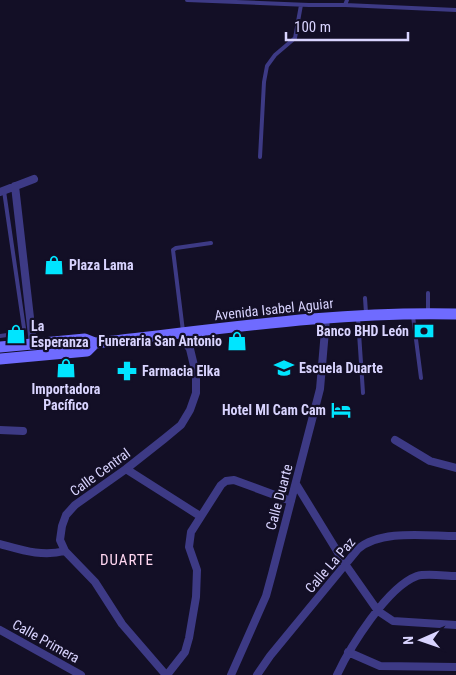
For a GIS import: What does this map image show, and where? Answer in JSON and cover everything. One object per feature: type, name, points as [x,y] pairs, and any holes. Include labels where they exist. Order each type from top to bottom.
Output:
[{"type":"main road","name":"Avenida Isabel Aguiar","points":[[0,347],[87,351],[94,343],[326,319],[413,313],[456,314]]},
{"type":"main road","name":"Avenida Isabel Aguiar","points":[[0,359],[33,350]]},
{"type":"street","points":[[2,191],[34,179]]},
{"type":"street","points":[[15,186],[33,350]]},
{"type":"street","name":"Calle Duarte","points":[[231,675],[266,596],[296,484],[320,389],[326,319]]},
{"type":"street","name":"Calle Central","points":[[65,551],[60,540],[66,515],[75,505],[126,469],[181,425],[190,410],[196,393],[196,374],[190,349],[181,334]]},
{"type":"street","points":[[0,430],[23,431]]},
{"type":"street","points":[[395,440],[430,461],[456,468]]},
{"type":"street","points":[[126,469],[200,516]]},
{"type":"street","points":[[0,544],[43,554],[65,551],[95,582],[122,624],[167,675],[185,652],[189,638],[198,579],[189,547],[189,539],[200,516],[221,485],[230,480],[239,482],[291,501]]},
{"type":"street","points":[[296,484],[345,564],[378,611],[393,621],[415,624],[456,625]]},
{"type":"street","name":"Calle La Paz","points":[[257,675],[270,656],[358,549],[372,540],[393,536],[456,536]]},
{"type":"street","points":[[337,675],[348,652],[378,611],[398,588],[418,576],[456,576]]},
{"type":"street","name":"Calle Primera","points":[[0,630],[80,675]]},
{"type":"street","points":[[348,652],[380,666],[456,667]]},
{"type":"lane","points":[[187,0],[456,10]]},
{"type":"lane","points":[[345,5],[347,0]]},
{"type":"lane","points":[[260,157],[264,82],[267,66],[275,55],[295,38],[301,5]]},
{"type":"lane","points":[[0,336],[21,333],[24,328],[2,191]]},
{"type":"lane","points":[[181,334],[173,250],[211,243]]},
{"type":"lane","points":[[428,293],[428,313]]},
{"type":"lane","points":[[363,392],[362,316],[365,298]]},
{"type":"lane","points":[[413,313],[421,378]]},
{"type":"place","name":"Plaza Lama","points":[[54,265]]},
{"type":"place","name":"Banco BHD León","points":[[424,331]]},
{"type":"place","name":"La Esperanza","points":[[16,334]]},
{"type":"place","name":"Funeraria San Antonio","points":[[237,341]]},
{"type":"place","name":"Importadora Pacífico","points":[[66,368]]},
{"type":"place","name":"Escuela Duarte","points":[[284,368]]},
{"type":"place","name":"Farmacia Elka","points":[[127,371]]},
{"type":"place","name":"Hotel MI Cam Cam","points":[[341,410]]},
{"type":"district","name":"DUARTE","points":[[127,560]]}]
